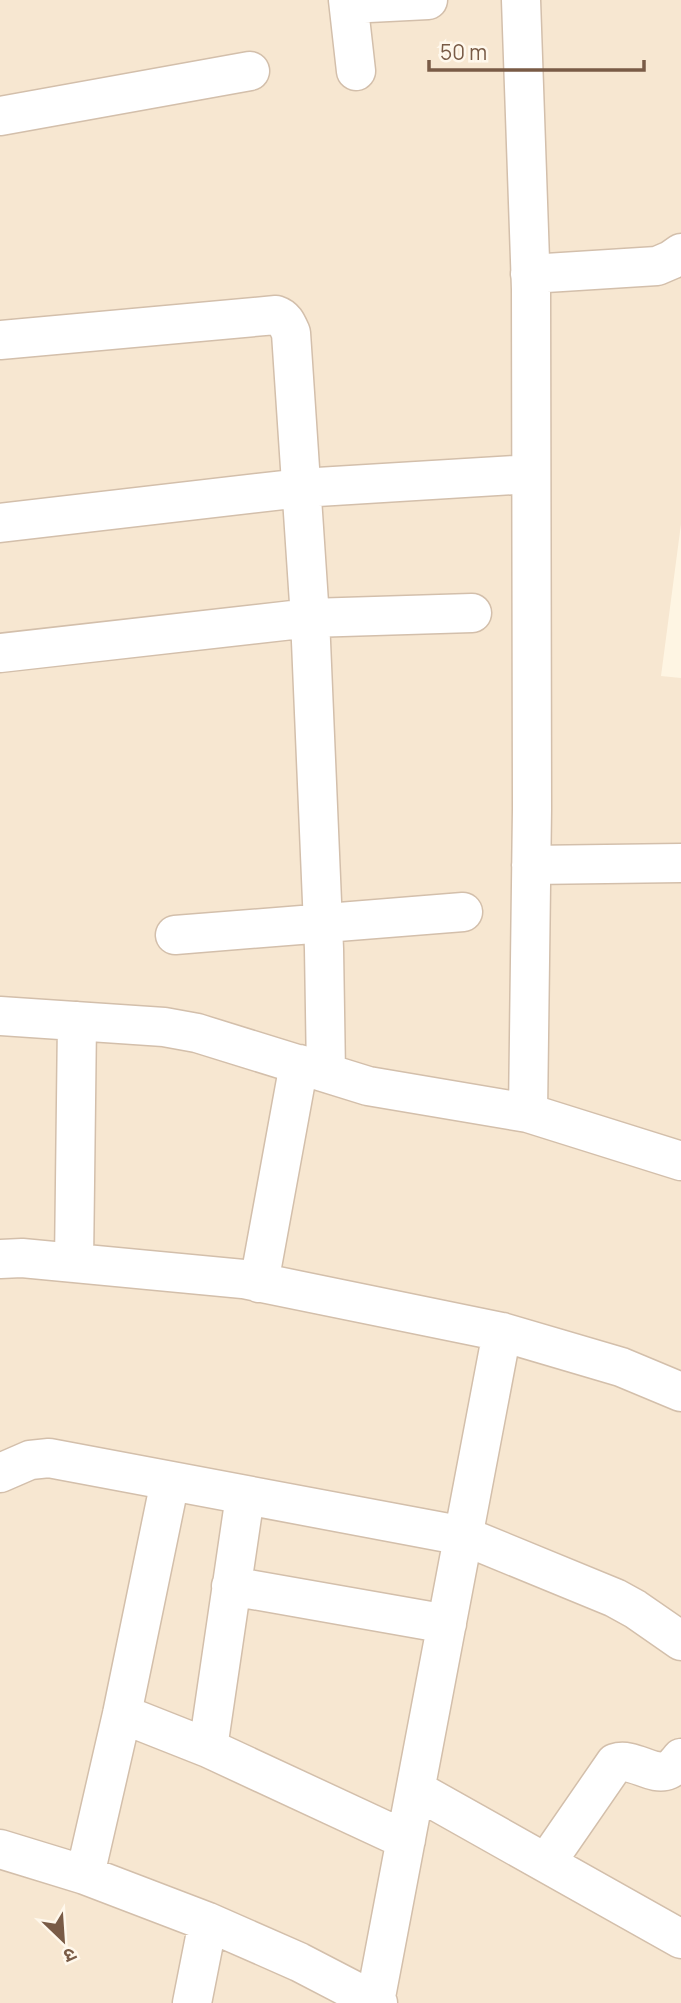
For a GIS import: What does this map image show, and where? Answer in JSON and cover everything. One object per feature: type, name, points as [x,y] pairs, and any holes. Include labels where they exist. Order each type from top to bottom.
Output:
[{"type":"street","points":[[356,71],[348,2],[428,0]]},
{"type":"street","points":[[522,0],[530,274],[531,865],[528,1113]]},
{"type":"street","points":[[0,116],[250,71]]},
{"type":"street","points":[[530,274],[657,265],[681,253]]},
{"type":"street","points":[[0,340],[276,315],[283,317],[291,333],[310,618],[323,924],[313,1068],[259,1283]]},
{"type":"street","points":[[0,523],[301,488],[531,474]]},
{"type":"street","points":[[0,653],[310,618],[472,613]]},
{"type":"street","points":[[531,865],[681,863]]},
{"type":"street","points":[[175,935],[463,912]]},
{"type":"street","points":[[0,1016],[164,1027],[197,1033],[378,1088],[528,1113],[681,1161]]},
{"type":"street","points":[[74,1263],[76,1021]]},
{"type":"street","points":[[0,1259],[22,1258],[243,1279],[502,1332],[621,1367],[681,1392]]},
{"type":"street","points":[[0,1849],[85,1875],[208,1922],[299,1962],[376,2002],[502,1332]]},
{"type":"street","points":[[0,1473],[30,1460],[49,1458],[464,1536],[615,1598],[681,1641]]},
{"type":"street","points":[[85,1875],[122,1714],[170,1481]]},
{"type":"street","points":[[208,1748],[245,1496]]},
{"type":"street","points":[[231,1586],[447,1624]]},
{"type":"street","points":[[122,1714],[208,1748],[406,1840]]},
{"type":"street","points":[[546,1863],[615,1763],[623,1760],[662,1772],[671,1769],[681,1758]]},
{"type":"street","points":[[416,1790],[681,1939]]},
{"type":"street","points":[[192,2003],[208,1922]]},
{"type":"shaded area","points":[[0,0],[681,0],[681,524],[661,676],[681,678],[681,2003],[0,2003]]}]
